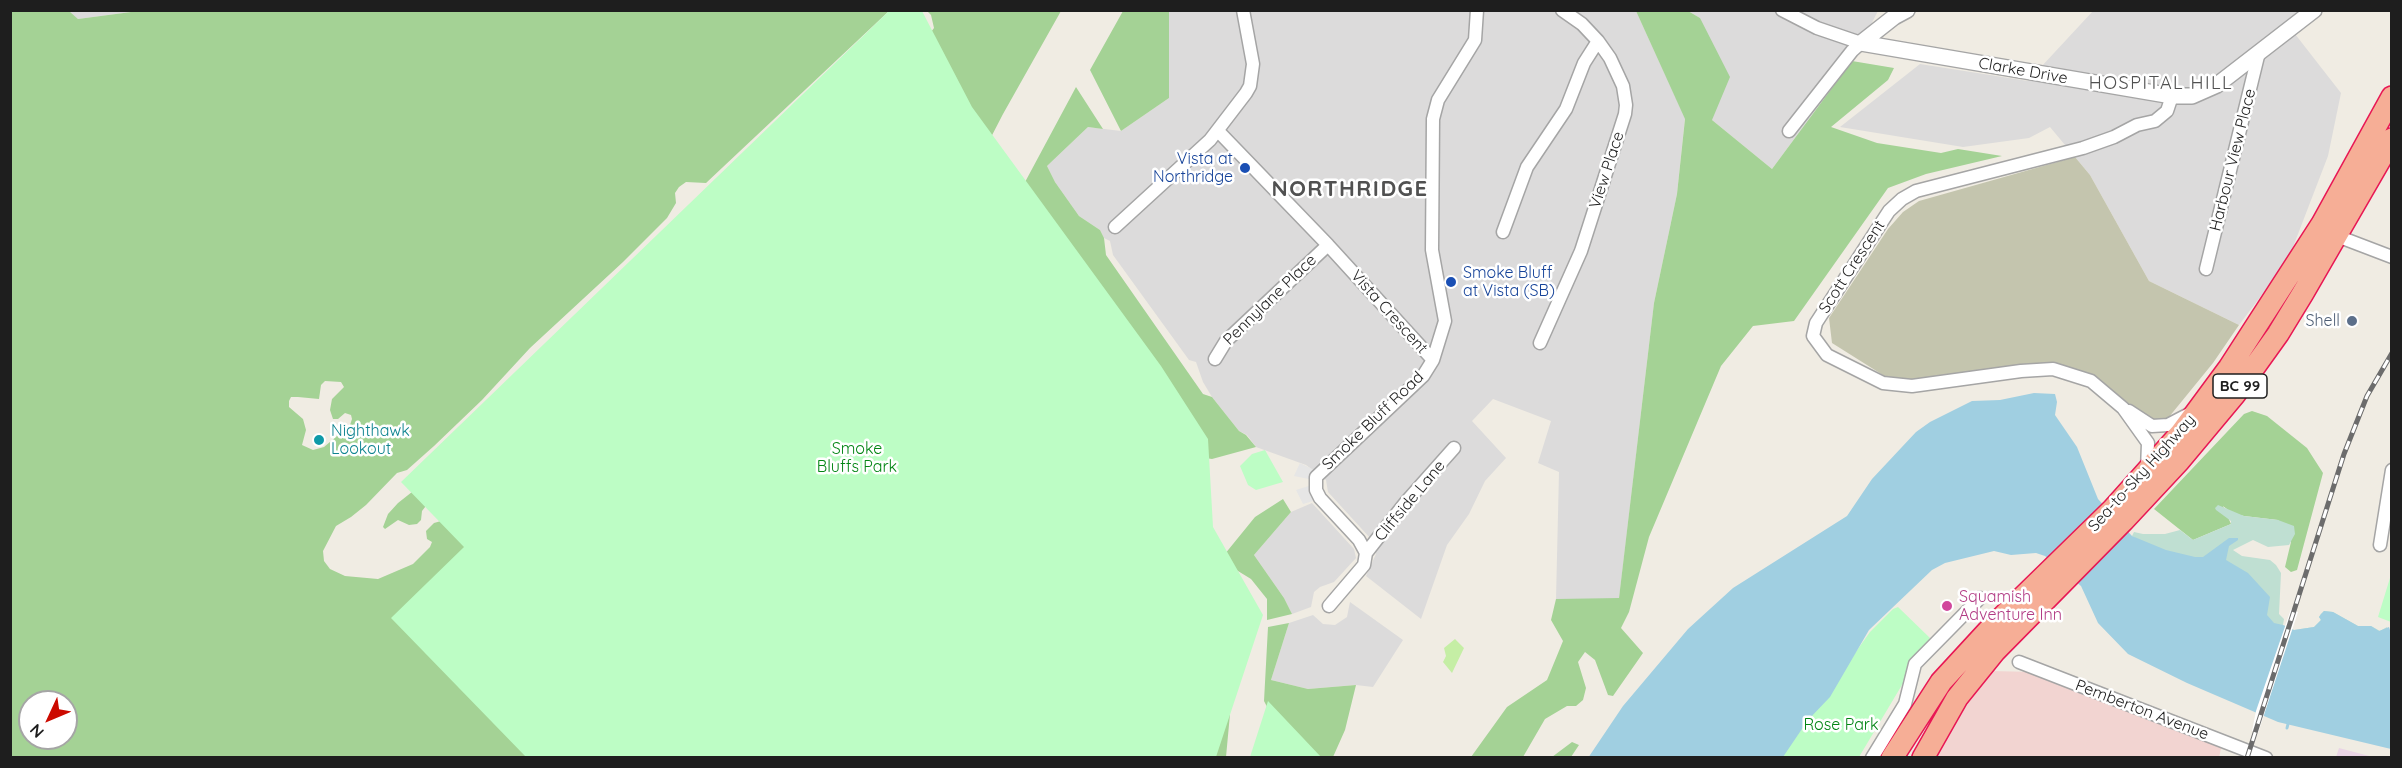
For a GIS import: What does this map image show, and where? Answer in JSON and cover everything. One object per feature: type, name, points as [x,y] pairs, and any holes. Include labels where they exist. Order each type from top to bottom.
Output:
[{"type":"highway","name":"Sea-to-Sky Highway","points":[[2118,515],[2147,471],[2181,434],[2273,301],[2322,224],[2391,97]]},
{"type":"highway","points":[[2202,405],[2239,366],[2321,249],[2337,236],[2331,230],[2331,224],[2391,119]]},
{"type":"highway","name":"Sea-to-Sky Highway","points":[[1892,758],[1941,682],[1988,631],[2050,581],[2118,515],[2179,461],[2235,394],[2278,334],[2337,236],[2391,139]]},
{"type":"highway","name":"Sea-to-Sky Highway","points":[[1923,758],[1957,698],[2050,581]]},
{"type":"street","points":[[1115,227],[1218,131],[1250,86],[1253,64],[1243,10]]},
{"type":"street","name":"Vista Crescent","points":[[1433,360],[1445,321],[1432,250],[1433,119],[1438,100],[1475,40],[1477,10]]},
{"type":"street","name":"View Place","points":[[1540,344],[1581,251],[1625,114],[1623,86],[1610,58],[1599,41],[1582,24],[1562,10]]},
{"type":"street","name":"Clarke Drive","points":[[1782,10],[1817,28],[1861,43],[2172,96],[2192,96],[2217,86],[2314,10]]},
{"type":"street","points":[[1790,130],[1852,51],[1907,10]]},
{"type":"street","points":[[1503,232],[1527,167],[1566,109],[1584,63],[1599,41]]},
{"type":"street","name":"Harbour View Place","points":[[2206,269],[2259,52]]},
{"type":"street","name":"Scott Crescent","points":[[2147,471],[2148,442],[2123,408],[2091,381],[2053,369],[2021,371],[1912,386],[1883,383],[1827,355],[1813,336],[1816,323],[1889,212],[1902,198],[1916,191],[2101,142],[2129,128],[2162,117],[2167,111],[2172,96]]},
{"type":"street","name":"Vista Crescent","points":[[1218,131],[1328,244],[1433,360]]},
{"type":"street","points":[[2337,236],[2391,257]]},
{"type":"street","name":"Pennylane Place","points":[[1215,359],[1226,341],[1328,244]]},
{"type":"street","name":"Smoke Bluff Road","points":[[1366,553],[1359,540],[1320,498],[1315,483],[1322,470],[1423,376],[1433,360]]},
{"type":"street","points":[[2123,408],[2152,426],[2168,425],[2202,405]]},
{"type":"street","name":"Cliffside Lane","points":[[1329,606],[1364,565],[1366,553],[1406,502],[1454,448]]},
{"type":"street","points":[[2380,546],[2391,470]]},
{"type":"street","points":[[1872,758],[1905,704],[1915,664],[1980,598]]},
{"type":"street","name":"Pemberton Avenue","points":[[2019,662],[2266,758]]},
{"type":"shaded area","points":[[131,10],[131,12],[78,19],[69,11]]},
{"type":"shaded area","points":[[1169,11],[1636,11],[1685,118],[1677,194],[1654,303],[1619,599],[1556,599],[1559,472],[1538,463],[1551,421],[1493,399],[1472,421],[1506,458],[1485,481],[1469,514],[1447,545],[1421,619],[1366,576],[1376,554],[1371,539],[1328,492],[1326,480],[1306,465],[1256,447],[1247,435],[1239,431],[1212,397],[1203,382],[1196,362],[1189,360],[1113,255],[1110,241],[1104,238],[1100,230],[1079,216],[1055,182],[1047,166],[1088,127],[1121,131],[1169,98]]},
{"type":"shaded area","points":[[1688,11],[1878,11],[1852,61],[1772,169],[1712,120],[1700,18]]},
{"type":"shaded area","points":[[2093,11],[2304,11],[2288,25],[2341,93],[2328,156],[2288,260],[2239,325],[2149,281],[2090,175],[2050,127],[2029,138],[1963,147],[1840,127],[1920,64],[2028,81]]},
{"type":"shaded area","points":[[2075,157],[2090,175],[2149,281],[2239,325],[2213,363],[2160,428],[2091,374],[2042,370],[1912,386],[1886,377],[1832,343],[1829,318],[1888,229],[1903,212],[1919,201]]},
{"type":"shaded area","points":[[1300,463],[1314,470],[1309,479],[1294,476]]},
{"type":"shaded area","points":[[1309,486],[1313,501],[1303,504],[1296,490]]},
{"type":"shaded area","points":[[1312,503],[1354,549],[1356,558],[1334,582],[1314,592],[1311,607],[1292,614],[1284,598],[1254,555],[1291,512]]},
{"type":"shaded area","points":[[2218,505],[2244,516],[2278,520],[2294,526],[2295,534],[2289,545],[2268,547],[2253,540],[2233,550],[2242,556],[2270,560],[2276,565],[2281,573],[2279,614],[2284,619],[2283,625],[2294,630],[2314,627],[2321,620],[2319,617],[2324,611],[2333,612],[2358,626],[2371,626],[2380,631],[2387,627],[2387,631],[2294,640],[2132,536],[2134,532],[2165,534],[2180,530],[2193,540],[2231,524],[2231,521],[2216,510]]},
{"type":"shaded area","points":[[1350,602],[1403,640],[1373,687],[1356,685],[1308,689],[1271,680],[1289,623],[1313,615],[1323,624],[1335,625],[1347,617]]},
{"type":"shaded area","points":[[1989,671],[2036,672],[2221,748],[2219,758],[1933,758],[1965,703]]},
{"type":"shaded area","points":[[2339,748],[2373,757],[2336,757]]},
{"type":"green space","points":[[131,10],[889,11],[706,183],[686,182],[679,187],[675,193],[676,203],[667,218],[623,262],[530,348],[482,400],[434,446],[407,470],[397,473],[366,505],[336,526],[323,551],[324,561],[330,569],[345,576],[378,579],[413,564],[432,542],[427,539],[426,531],[434,523],[448,519],[432,498],[422,511],[421,520],[417,524],[409,525],[398,520],[385,529],[383,527],[388,514],[398,503],[436,473],[925,40],[934,28],[931,15],[927,11],[1061,11],[972,174],[1230,714],[1226,757],[11,757],[10,11],[69,11],[78,19],[131,12]],"holes":[[[325,381],[341,382],[344,387],[332,399],[330,410],[333,419],[338,419],[345,413],[351,415],[350,425],[324,447],[313,450],[302,445],[306,430],[303,419],[289,407],[291,397],[319,399],[321,385]]]},
{"type":"green space","name":"Smoke Bluffs Park","points":[[889,11],[922,11],[972,107],[1161,366],[1208,439],[1213,527],[1263,615],[1216,757],[526,757],[391,618],[464,547],[401,482]]},
{"type":"green space","points":[[1123,11],[1169,11],[1169,98],[1121,131],[1090,70]]},
{"type":"green space","points":[[1636,11],[1688,11],[1700,18],[1730,77],[1712,120],[1772,169],[1852,61],[1894,68],[1888,80],[1831,127],[1877,143],[1941,153],[1958,149],[2002,156],[1926,174],[1888,188],[1794,321],[1753,326],[1721,366],[1649,537],[1629,612],[1621,628],[1643,653],[1613,696],[1608,695],[1595,660],[1585,652],[1578,662],[1586,688],[1583,700],[1576,706],[1567,706],[1545,719],[1523,757],[1471,757],[1507,707],[1547,680],[1563,641],[1551,620],[1556,599],[1619,598],[1654,303],[1677,194],[1685,119]]},
{"type":"green space","points":[[1076,87],[1103,129],[1088,127],[1047,166],[1055,182],[1079,216],[1100,230],[1104,238],[1106,255],[1203,394],[1212,397],[1239,431],[1246,435],[1256,447],[1212,459],[1191,456],[1017,197]]},
{"type":"green space","points":[[2252,411],[2267,416],[2307,448],[2323,473],[2297,570],[2291,572],[2285,567],[2291,542],[2278,520],[2232,513],[2223,506],[2231,524],[2193,540],[2154,509],[2244,414]]},
{"type":"green space","points":[[1265,450],[1283,482],[1256,490],[1248,485],[1240,466],[1252,454]]},
{"type":"green space","points":[[1283,499],[1291,512],[1254,555],[1284,598],[1292,614],[1267,620],[1267,599],[1251,579],[1220,560],[1255,517]]},
{"type":"green space","points":[[2390,578],[2392,578],[2391,622],[2378,617]]},
{"type":"green space","name":"Rose Park","points":[[1898,607],[1930,638],[1859,757],[1780,758],[1870,632],[1893,609]]},
{"type":"green space","points":[[1289,623],[1271,680],[1308,689],[1356,685],[1345,730],[1333,757],[1293,757],[1264,701],[1268,627]]},
{"type":"green space","points":[[1455,639],[1464,648],[1452,673],[1443,662],[1446,656],[1444,648]]},
{"type":"green space","points":[[1268,701],[1321,757],[1250,757]]},
{"type":"green space","points":[[1572,742],[1579,745],[1571,757],[1552,757]]},
{"type":"water","points":[[2034,393],[2055,394],[2057,402],[2055,415],[2077,447],[2098,499],[2132,536],[2166,550],[2195,557],[2203,557],[2229,538],[2238,538],[2229,546],[2226,560],[2248,573],[2270,597],[2267,615],[2274,623],[2294,630],[2314,627],[2321,620],[2319,617],[2324,611],[2333,612],[2358,626],[2371,626],[2379,631],[2389,627],[2391,633],[2391,749],[2278,722],[2187,683],[2128,654],[2098,623],[2081,586],[2045,556],[2036,553],[2011,555],[1994,551],[1945,563],[1932,570],[1869,630],[1830,697],[1808,720],[1783,757],[1588,758],[1623,706],[1688,629],[1733,588],[1847,516],[1872,479],[1916,432],[1930,422],[1972,401],[2000,400]]},
{"type":"pier","points":[[2291,609],[2298,612],[2258,733],[2252,731],[2256,711]]},
{"type":"waterway","points":[[2287,728],[2288,724]]},
{"type":"railway","points":[[2247,758],[2344,454],[2367,396],[2392,353]]},
{"type":"place","name":"Vista at Northridge","points":[[1245,168]]},
{"type":"place","name":"Smoke Bluff at Vista (SB)","points":[[1451,282]]},
{"type":"place","name":"Shell","points":[[2352,321]]},
{"type":"place","name":"Nighthawk Lookout","points":[[319,440]]},
{"type":"place","name":"Squamish Adventure Inn","points":[[1947,606]]},
{"type":"district","name":"HOSPITAL HILL","points":[[2161,84]]},
{"type":"district","name":"NORTHRIDGE","points":[[1350,189]]}]
